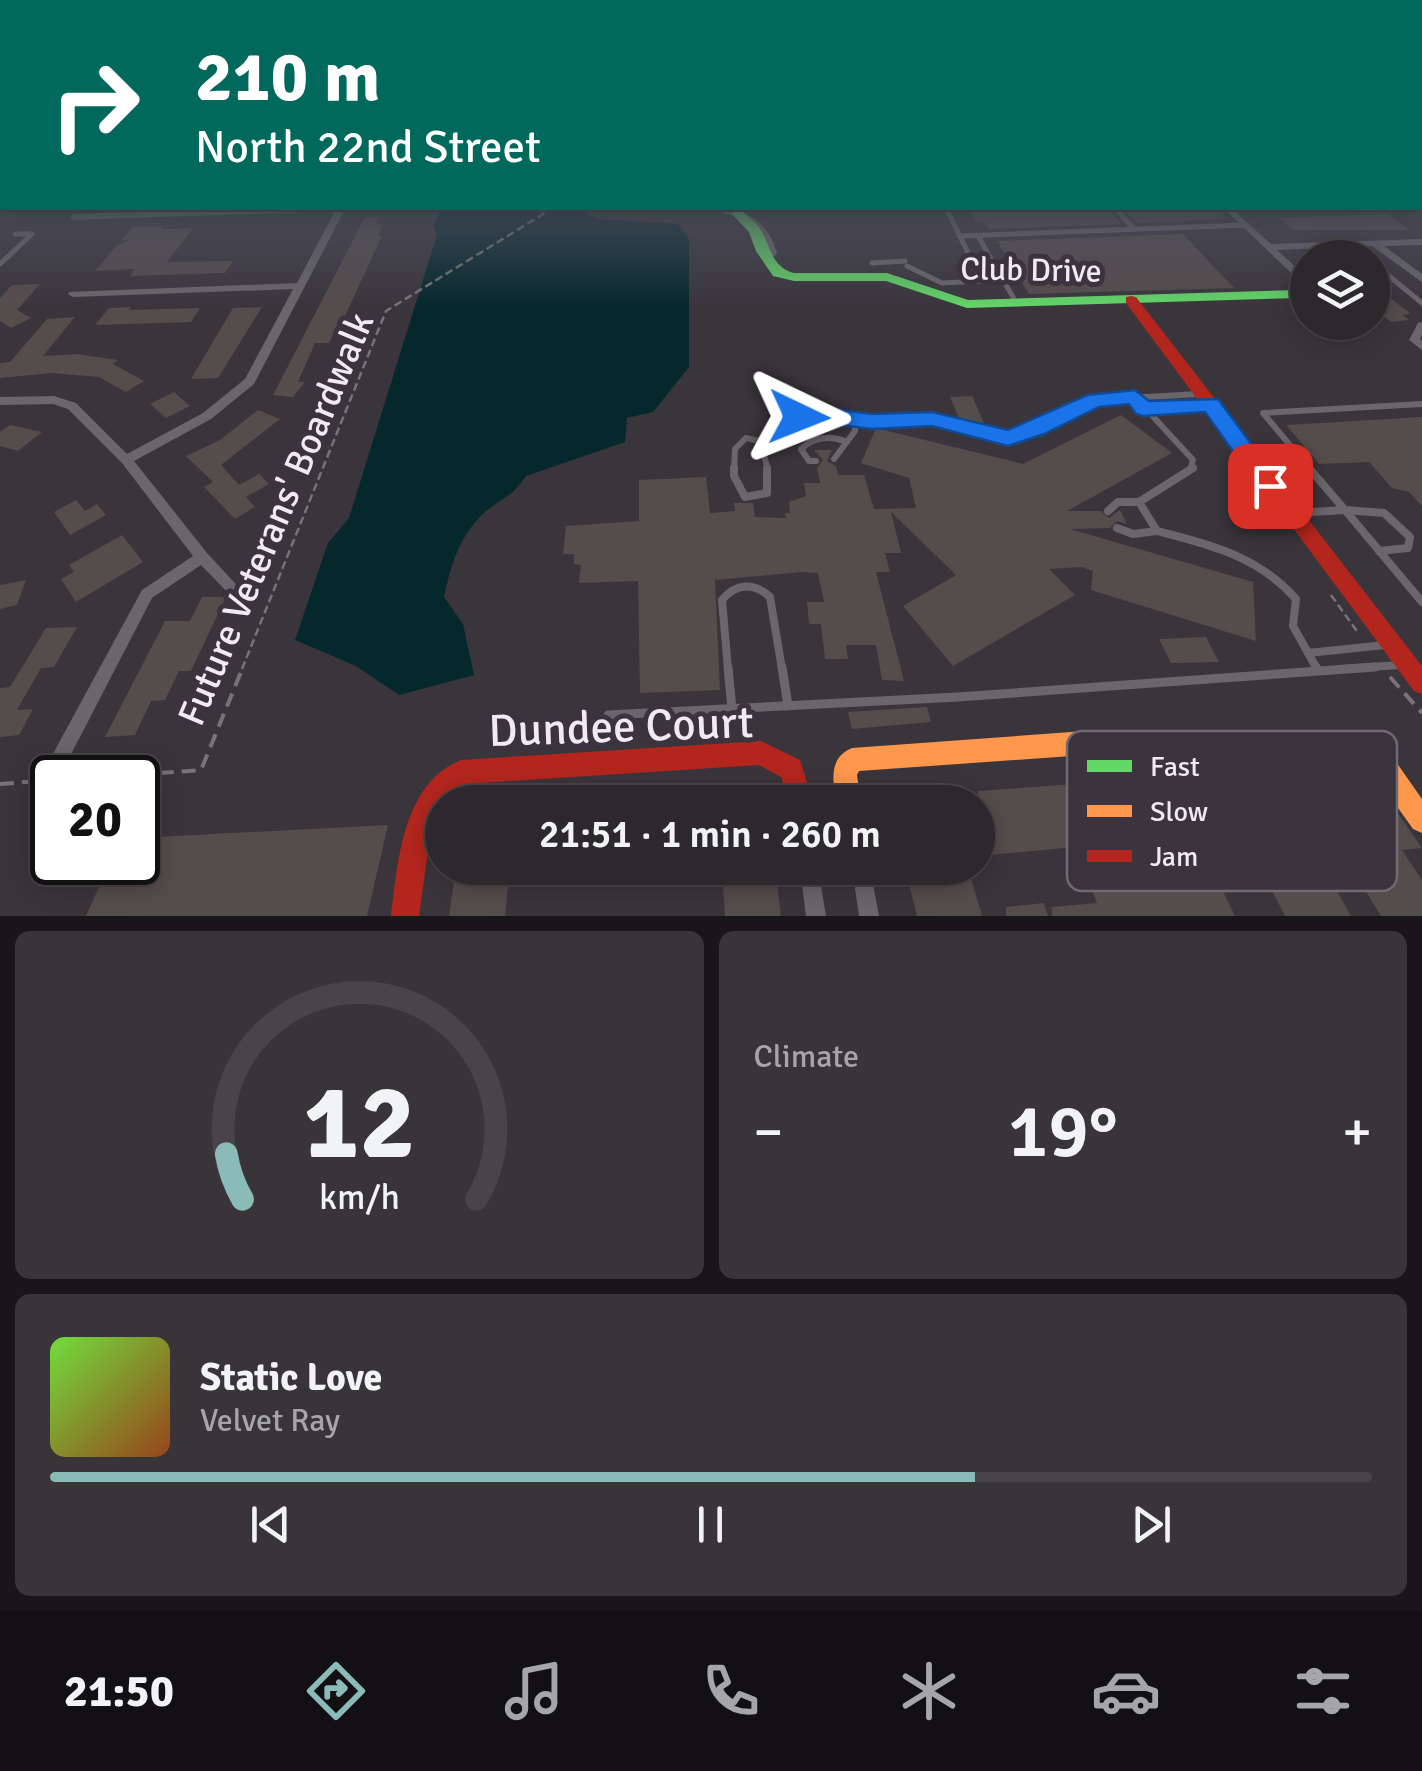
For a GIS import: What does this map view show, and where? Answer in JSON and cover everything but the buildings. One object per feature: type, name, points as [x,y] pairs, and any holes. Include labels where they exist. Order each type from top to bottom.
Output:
[{"type":"street","points":[[126,460],[201,422],[250,381],[332,223]]},
{"type":"street","name":"Club Drive","points":[[743,223],[755,231],[774,270],[794,277],[886,277],[956,302],[1018,305],[1290,294]]},
{"type":"street","name":"Club Drive","points":[[1243,223],[1290,268]]},
{"type":"street","points":[[1390,243],[1422,242]]},
{"type":"street","points":[[1270,247],[1290,246]]},
{"type":"street","points":[[1390,255],[1422,280]]},
{"type":"street","points":[[73,294],[299,286]]},
{"type":"street","points":[[1131,300],[1422,684]]},
{"type":"street","points":[[1421,327],[1414,340],[1422,346]]},
{"type":"street","points":[[0,401],[54,400],[72,406],[126,460],[202,557],[238,595]]},
{"type":"street","points":[[62,755],[147,594],[202,557]]},
{"type":"street","points":[[846,785],[844,773],[852,760],[1067,744]]},
{"type":"street","name":"Dundee Court","points":[[439,785],[460,772],[761,753],[787,764],[797,776],[798,785]]},
{"type":"street","points":[[1397,784],[1422,820]]},
{"type":"street","name":"Dundee Court","points":[[405,916],[425,808]]},
{"type":"street","points":[[811,885],[816,916]]},
{"type":"street","points":[[864,885],[870,916]]},
{"type":"lane","points":[[872,262],[906,264],[942,283],[982,281],[953,223]]},
{"type":"lane","points":[[1128,223],[1134,229]]},
{"type":"lane","points":[[959,236],[1246,225]]},
{"type":"lane","points":[[992,233],[978,238],[1018,305]]},
{"type":"lane","points":[[0,264],[32,234],[15,234]]},
{"type":"lane","points":[[1390,277],[1422,303]]},
{"type":"lane","points":[[1108,510],[1118,502],[1138,502],[1180,478],[1194,465],[1190,453],[1135,397]]},
{"type":"lane","points":[[760,441],[746,438],[735,449],[734,476],[746,497],[767,493],[769,476],[760,441],[773,418],[826,415],[932,419],[1008,438],[1095,400],[1207,399]]},
{"type":"lane","points":[[1143,408],[1207,399]]},
{"type":"lane","points":[[1422,404],[1264,413],[1422,602]]},
{"type":"lane","points":[[834,460],[857,427],[855,419]]},
{"type":"lane","points":[[816,461],[809,461],[801,449],[807,441],[822,437],[847,442]]},
{"type":"lane","points":[[1138,502],[1157,531]]},
{"type":"lane","points":[[1290,513],[1384,513],[1410,537],[1408,548],[1380,551]]},
{"type":"lane","points":[[1117,528],[1132,534],[1157,531],[1232,552],[1271,569],[1296,599],[1298,608],[1291,620],[1318,671]]},
{"type":"lane","points":[[732,709],[722,600],[730,590],[742,586],[756,586],[770,596],[788,706]]},
{"type":"lane","points":[[1308,652],[1392,645]]},
{"type":"lane","points":[[608,715],[1406,664]]},
{"type":"path","name":"Future Veterans' Boardwalk","points":[[160,773],[201,770],[386,312],[529,223]]},
{"type":"path","points":[[1381,667],[1422,712]]},
{"type":"path","points":[[0,784],[30,782]]},
{"type":"water","points":[[434,223],[678,224],[689,239],[689,367],[653,412],[627,418],[625,442],[526,476],[479,518],[456,555],[444,597],[463,624],[474,675],[399,695],[356,666],[295,640],[328,543],[349,518],[437,235]]},
{"type":"traffic: fast","points":[[747,223],[778,273],[794,277],[887,277],[967,304],[1290,294]]},
{"type":"traffic: slow","points":[[846,785],[844,773],[852,760],[1067,744]]},
{"type":"traffic: slow","points":[[1397,785],[1422,820]]},
{"type":"traffic: jam","points":[[1131,300],[1422,684]]},
{"type":"traffic: jam","points":[[445,785],[461,772],[761,753],[791,769],[796,785]]},
{"type":"traffic: jam","points":[[405,916],[413,855],[425,813]]},
{"type":"route","points":[[799,417],[932,419],[1008,438],[1095,400],[1135,397],[1143,408],[1211,404],[1270,486]]}]
